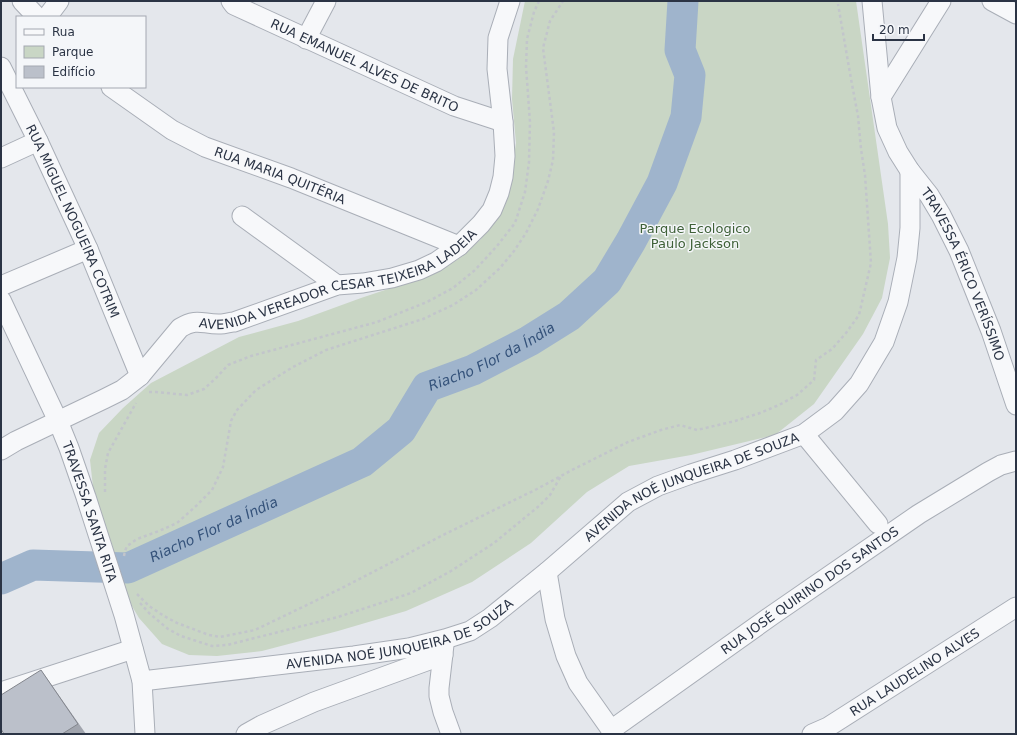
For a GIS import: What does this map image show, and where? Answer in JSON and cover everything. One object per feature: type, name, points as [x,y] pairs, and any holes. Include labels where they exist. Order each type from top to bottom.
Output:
[{"type":"street","points":[[22,1],[36,16]]},
{"type":"street","points":[[48,16],[58,1]]},
{"type":"street","name":"RUA EMANUEL ALVES DE BRITO","points":[[231,1],[234,5],[454,106],[503,122]]},
{"type":"street","points":[[306,38],[326,1]]},
{"type":"street","name":"AVENIDA VEREADOR CESAR TEIXEIRA LADEIA","points":[[1,450],[16,441],[104,400],[122,390],[140,376],[180,328],[188,323],[196,322],[221,324],[234,322],[337,285],[363,283],[392,278],[419,270],[436,262],[459,246],[481,224],[492,210],[499,193],[503,176],[505,156],[497,69],[498,38],[510,1]]},
{"type":"street","points":[[872,1],[881,97],[887,128],[898,152],[910,171]]},
{"type":"street","points":[[881,97],[941,1]]},
{"type":"street","points":[[992,1],[1016,14]]},
{"type":"street","name":"RUA MIGUEL NOGUEIRA COTRIM","points":[[1,67],[38,141],[88,249],[140,376]]},
{"type":"street","name":"RUA MARIA QUITÉRIA","points":[[112,88],[172,130],[205,147],[291,178],[459,246]]},
{"type":"street","points":[[1,158],[38,141]]},
{"type":"street","name":"TRAVESSA ÉRICO VERÍSSIMO","points":[[910,171],[933,201],[959,251],[991,332],[1016,405]]},
{"type":"street","name":"AVENIDA NOÉ JUNQUEIRA DE SOUZA","points":[[142,681],[410,648],[444,647],[490,618],[547,572],[628,502],[658,486],[735,460],[804,434],[834,411],[859,384],[884,342],[898,302],[907,258],[910,228],[910,171]]},
{"type":"street","points":[[242,216],[337,285]]},
{"type":"street","points":[[1,286],[88,249]]},
{"type":"street","name":"TRAVESSA SANTA RITA","points":[[1,300],[58,421],[84,490],[142,681],[145,734]]},
{"type":"street","points":[[804,434],[878,524]]},
{"type":"street","name":"RUA JOSÉ QUIRINO DOS SANTOS","points":[[612,732],[771,616],[919,514],[988,472],[1001,465],[1016,461]]},
{"type":"street","points":[[547,572],[555,619],[566,656],[578,684],[612,732]]},
{"type":"street","name":"RUA LAUDELINO ALVES","points":[[812,734],[828,727],[1016,607]]},
{"type":"street","points":[[246,734],[262,725],[314,702],[388,674],[444,647]]},
{"type":"street","points":[[444,647],[439,696],[451,734]]},
{"type":"street","points":[[1,692],[133,649]]},
{"type":"path","points":[[124,560],[127,546],[137,539],[177,523],[212,490],[223,467],[231,421],[237,410],[256,390],[293,367],[326,350],[423,319],[453,305],[476,290],[500,268],[514,251],[526,233],[538,209],[548,182],[553,160],[554,132],[542,48],[550,21],[563,1]]},
{"type":"path","points":[[136,592],[138,596],[149,606],[164,616],[177,623],[220,638],[255,630],[342,588],[441,536],[628,442],[680,425],[697,430],[735,422],[779,406],[797,395],[814,380],[816,360],[832,349],[858,315],[871,263],[865,174],[858,116],[838,4]]},
{"type":"path","points":[[137,600],[148,613],[168,629],[181,636],[212,646],[227,645],[338,617],[411,592],[451,572],[494,543],[539,506],[550,495],[561,476]]},
{"type":"green space","name":"Parque Ecologico Paulo Jackson","points":[[525,1],[856,1],[888,224],[890,258],[882,298],[863,334],[814,404],[775,435],[691,455],[629,466],[587,492],[531,543],[472,582],[406,611],[262,651],[217,656],[189,655],[162,644],[139,618],[123,591],[105,550],[93,487],[90,460],[99,433],[123,408],[151,383],[239,337],[298,321],[397,286],[457,260],[480,240],[495,221],[508,193],[516,143],[512,99],[513,59]]},
{"type":"building","points":[[41,670],[78,724],[62,734],[4,734],[1,729],[1,695]]},
{"type":"waterway","name":"Riacho Flor da Índia","points":[[1,579],[33,565],[128,568],[362,462],[401,430],[427,387],[473,370],[529,341],[569,316],[607,281],[631,241],[662,183],[686,117],[690,75],[680,50],[683,1]]}]
